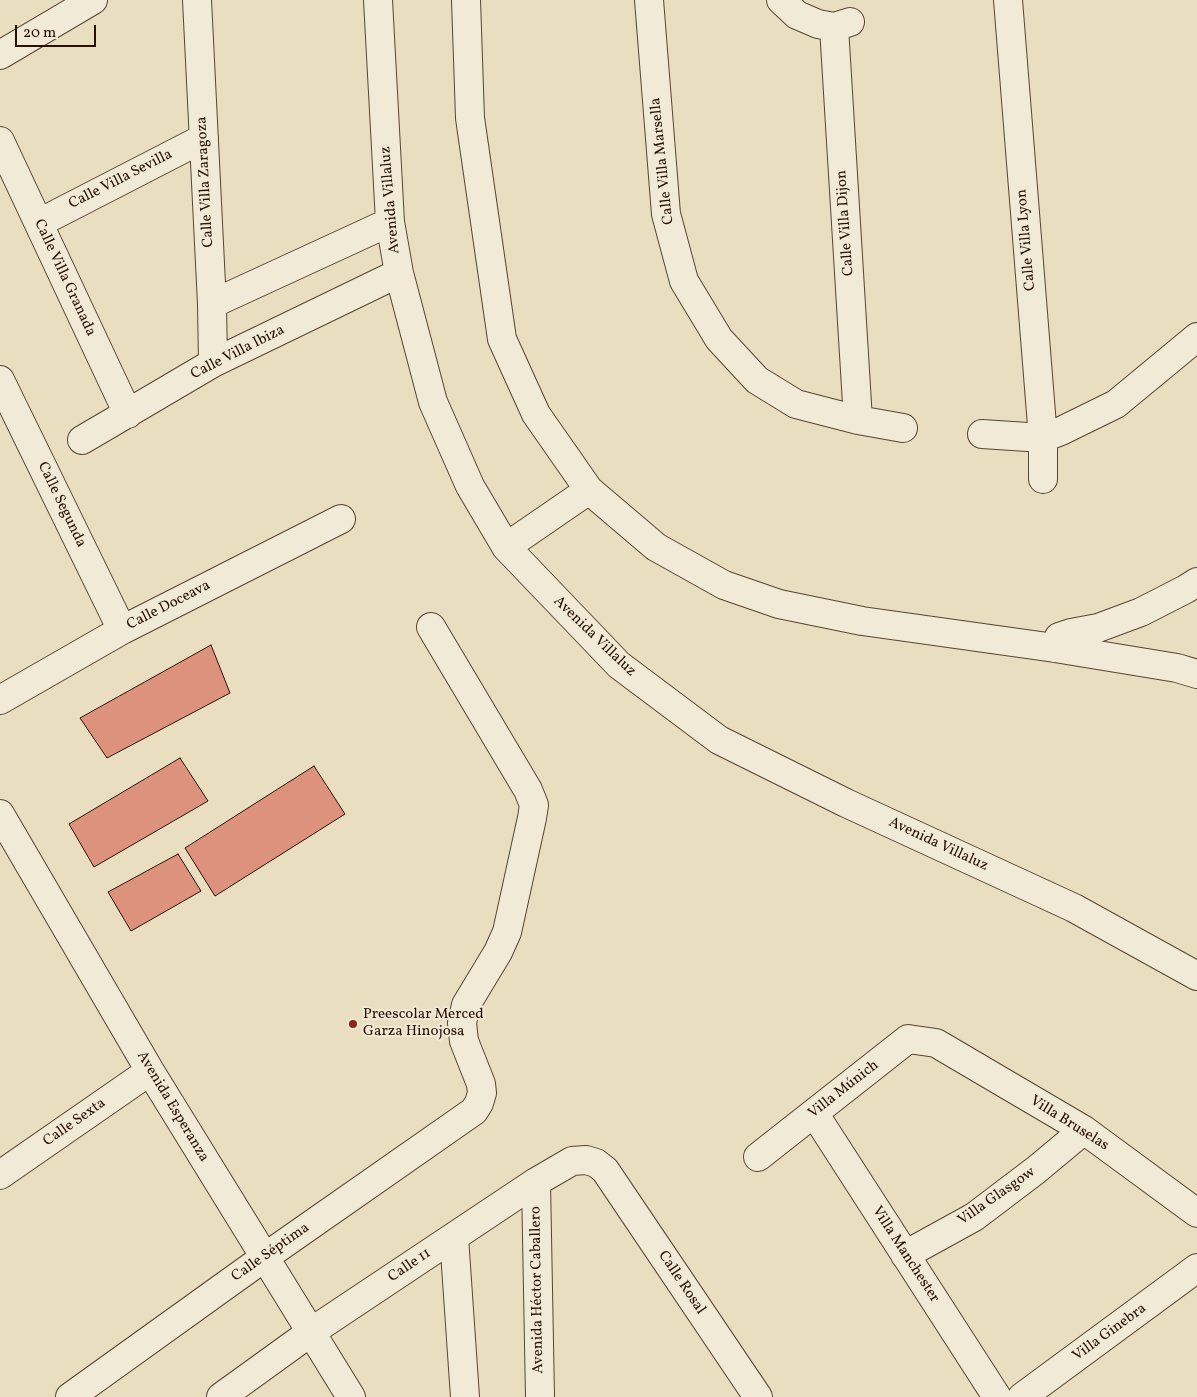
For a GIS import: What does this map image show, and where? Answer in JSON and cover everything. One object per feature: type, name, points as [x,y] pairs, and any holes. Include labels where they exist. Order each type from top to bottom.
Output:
[{"type":"street","points":[[0,55],[94,0]]},
{"type":"street","name":"Calle Villa Zaragoza","points":[[197,0],[212,304],[213,363]]},
{"type":"street","name":"Avenida Villaluz","points":[[378,0],[390,222],[398,273],[433,402],[470,486],[506,547],[619,665],[719,740],[846,803],[1074,908],[1197,976]]},
{"type":"street","points":[[466,0],[470,118],[502,339],[536,414],[589,490],[656,547],[724,586],[780,604],[862,620],[1063,640],[1197,674]]},
{"type":"street","name":"Calle Villa Marsella","points":[[649,0],[666,214],[684,281],[718,339],[757,380],[796,404],[858,420],[903,428]]},
{"type":"street","name":"Calle Villa Dijon","points":[[780,0],[797,15],[818,24],[843,24],[858,420]]},
{"type":"street","name":"Calle Villa Lyon","points":[[1008,0],[1043,438],[1043,479]]},
{"type":"street","name":"Calle Villa Sevilla","points":[[39,223],[204,138]]},
{"type":"street","name":"Calle Villa Granada","points":[[0,141],[128,414]]},
{"type":"street","points":[[212,304],[390,222]]},
{"type":"street","name":"Calle Villa Ibiza","points":[[82,440],[213,363],[398,273]]},
{"type":"street","points":[[982,434],[1043,438],[1061,431],[1116,404],[1197,338]]},
{"type":"street","name":"Calle Segunda","points":[[0,380],[122,630]]},
{"type":"street","points":[[506,547],[589,490]]},
{"type":"street","name":"Calle Doceava","points":[[0,700],[122,630],[341,519]]},
{"type":"street","points":[[1063,640],[1141,612],[1197,582]]},
{"type":"street","name":"Calle Séptima","points":[[70,1397],[264,1257],[474,1111],[479,1103],[482,1093],[481,1084],[464,1041],[462,1023],[466,1005],[498,952],[507,932],[534,805],[528,790],[431,627]]},
{"type":"street","name":"Avenida Esperanza","points":[[0,814],[150,1071],[351,1397]]},
{"type":"street","name":"Villa Múnich","points":[[758,1157],[908,1039],[936,1043]]},
{"type":"street","name":"Villa Bruselas","points":[[936,1043],[1084,1130],[1197,1213]]},
{"type":"street","name":"Calle Sexta","points":[[0,1175],[150,1071]]},
{"type":"street","name":"Villa Manchester","points":[[814,1113],[997,1397]]},
{"type":"street","name":"Villa Glasgow","points":[[905,1255],[974,1216],[1036,1170],[1084,1130]]},
{"type":"street","name":"Calle 11","points":[[221,1397],[311,1332],[536,1182],[572,1161],[586,1160],[596,1162],[605,1170]]},
{"type":"street","name":"Calle Rosal","points":[[605,1170],[758,1397]]},
{"type":"street","name":"Avenida Héctor Caballero","points":[[536,1182],[540,1397]]},
{"type":"street","points":[[454,1237],[464,1397]]},
{"type":"street","name":"Villa Ginebra","points":[[1022,1397],[1197,1268]]},
{"type":"building","points":[[211,645],[230,693],[107,758],[80,718]]},
{"type":"building","points":[[180,758],[208,801],[94,867],[69,824]]},
{"type":"building","points":[[314,766],[345,814],[215,896],[185,848]]},
{"type":"building","points":[[178,854],[201,891],[131,931],[108,892]]},
{"type":"place","name":"Preescolar Merced Garza Hinojosa","points":[[353,1024]]}]
